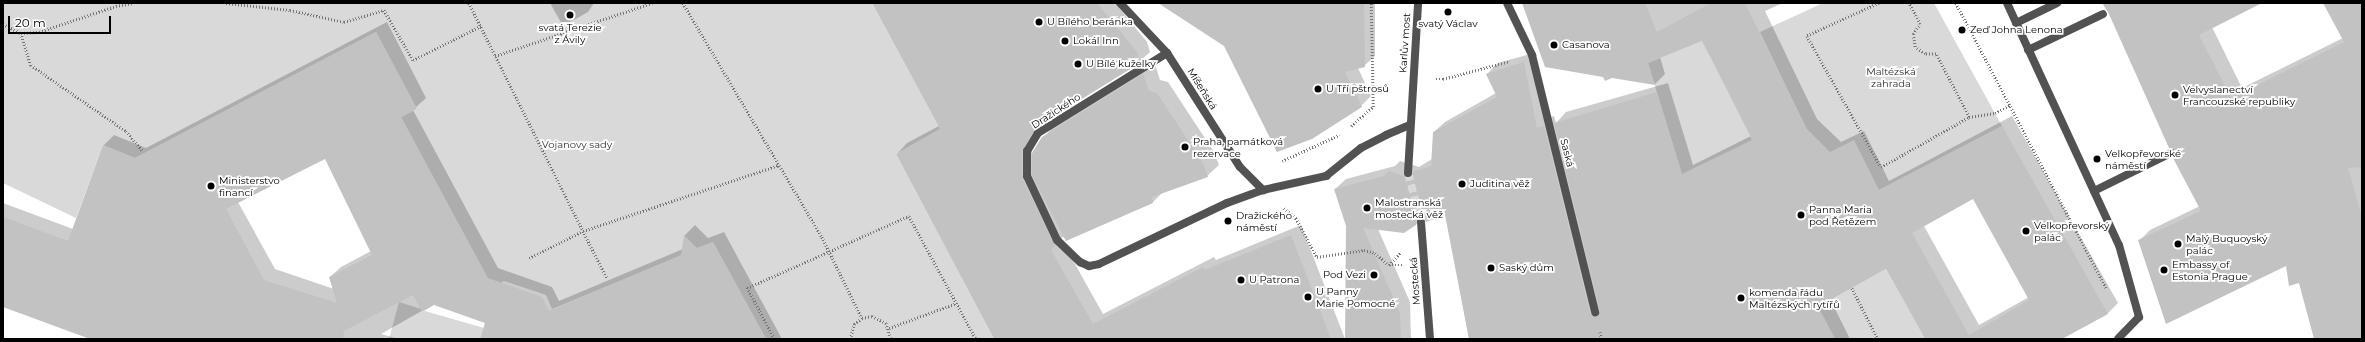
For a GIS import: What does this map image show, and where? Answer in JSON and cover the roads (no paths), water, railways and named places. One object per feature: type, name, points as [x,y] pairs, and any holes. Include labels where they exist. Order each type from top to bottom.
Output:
[{"type":"street","name":"Míšeňská","points":[[1120,3],[1167,53],[1240,167],[1263,190]]},
{"type":"street","name":"Karlův most","points":[[1410,125],[1418,3]]},
{"type":"street","name":"Saská","points":[[1507,3],[1532,55],[1595,312]]},
{"type":"street","points":[[2006,3],[2119,246],[2139,317],[2118,339]]},
{"type":"street","points":[[2016,23],[2057,3]]},
{"type":"street","points":[[2028,50],[2103,14]]},
{"type":"street","name":"Dražického","points":[[1167,53],[1038,133],[1027,152],[1027,176],[1056,240],[1080,262],[1090,266],[1099,264],[1226,203],[1263,190]]},
{"type":"street","points":[[1263,190],[1326,176],[1361,148],[1410,125],[1408,173]]},
{"type":"street","points":[[2094,191],[2171,153]]},
{"type":"street","name":"Mostecká","points":[[1421,222],[1430,339]]},
{"type":"tunnel","points":[[1408,173],[1421,222]]},
{"type":"place","name":"svatý Václav","points":[[1448,12]]},
{"type":"place","name":"svatá Terezie z Ávily","points":[[570,15]]},
{"type":"place","name":"U Bílého beránka","points":[[1039,22]]},
{"type":"place","name":"Zeď Johna Lenona","points":[[1962,30]]},
{"type":"place","name":"Lokál Inn","points":[[1065,41]]},
{"type":"place","name":"Casanova","points":[[1554,45]]},
{"type":"place","name":"U Bílé kuželky","points":[[1078,64]]},
{"type":"place","name":"U Tří pštrosů","points":[[1318,89]]},
{"type":"place","name":"Velvyslanectví Francouzské republiky","points":[[2175,95]]},
{"type":"place","name":"Praha, památková rezervace","points":[[1185,147]]},
{"type":"place","name":"Velkopřevorské náměstí","points":[[2097,159]]},
{"type":"place","name":"Juditina věž","points":[[1462,184]]},
{"type":"place","name":"Ministerstvo financí","points":[[211,186]]},
{"type":"place","name":"Malostranská mostecká věž","points":[[1367,208]]},
{"type":"place","name":"Panna Maria pod Řetězem","points":[[1801,215]]},
{"type":"place","name":"Dražického náměstí","points":[[1228,221]]},
{"type":"place","name":"Velkopřevorský palác","points":[[2026,231]]},
{"type":"place","name":"Malý Buquoyský palác","points":[[2178,244]]},
{"type":"place","name":"Saský dům","points":[[1491,268]]},
{"type":"place","name":"Embassy of Estonia Prague","points":[[2164,270]]},
{"type":"place","name":"Pod Vezi","points":[[1374,275]]},
{"type":"place","name":"U Patrona","points":[[1241,280]]},
{"type":"place","name":"U Panny Marie Pomocné","points":[[1308,297]]},
{"type":"place","name":"komenda řádu Maltézských rytířů","points":[[1741,298]]},
{"type":"park label","name":"Maltézská zahrada","points":[[1891,76]]},
{"type":"park label","name":"Vojanovy sady","points":[[577,145]]}]
